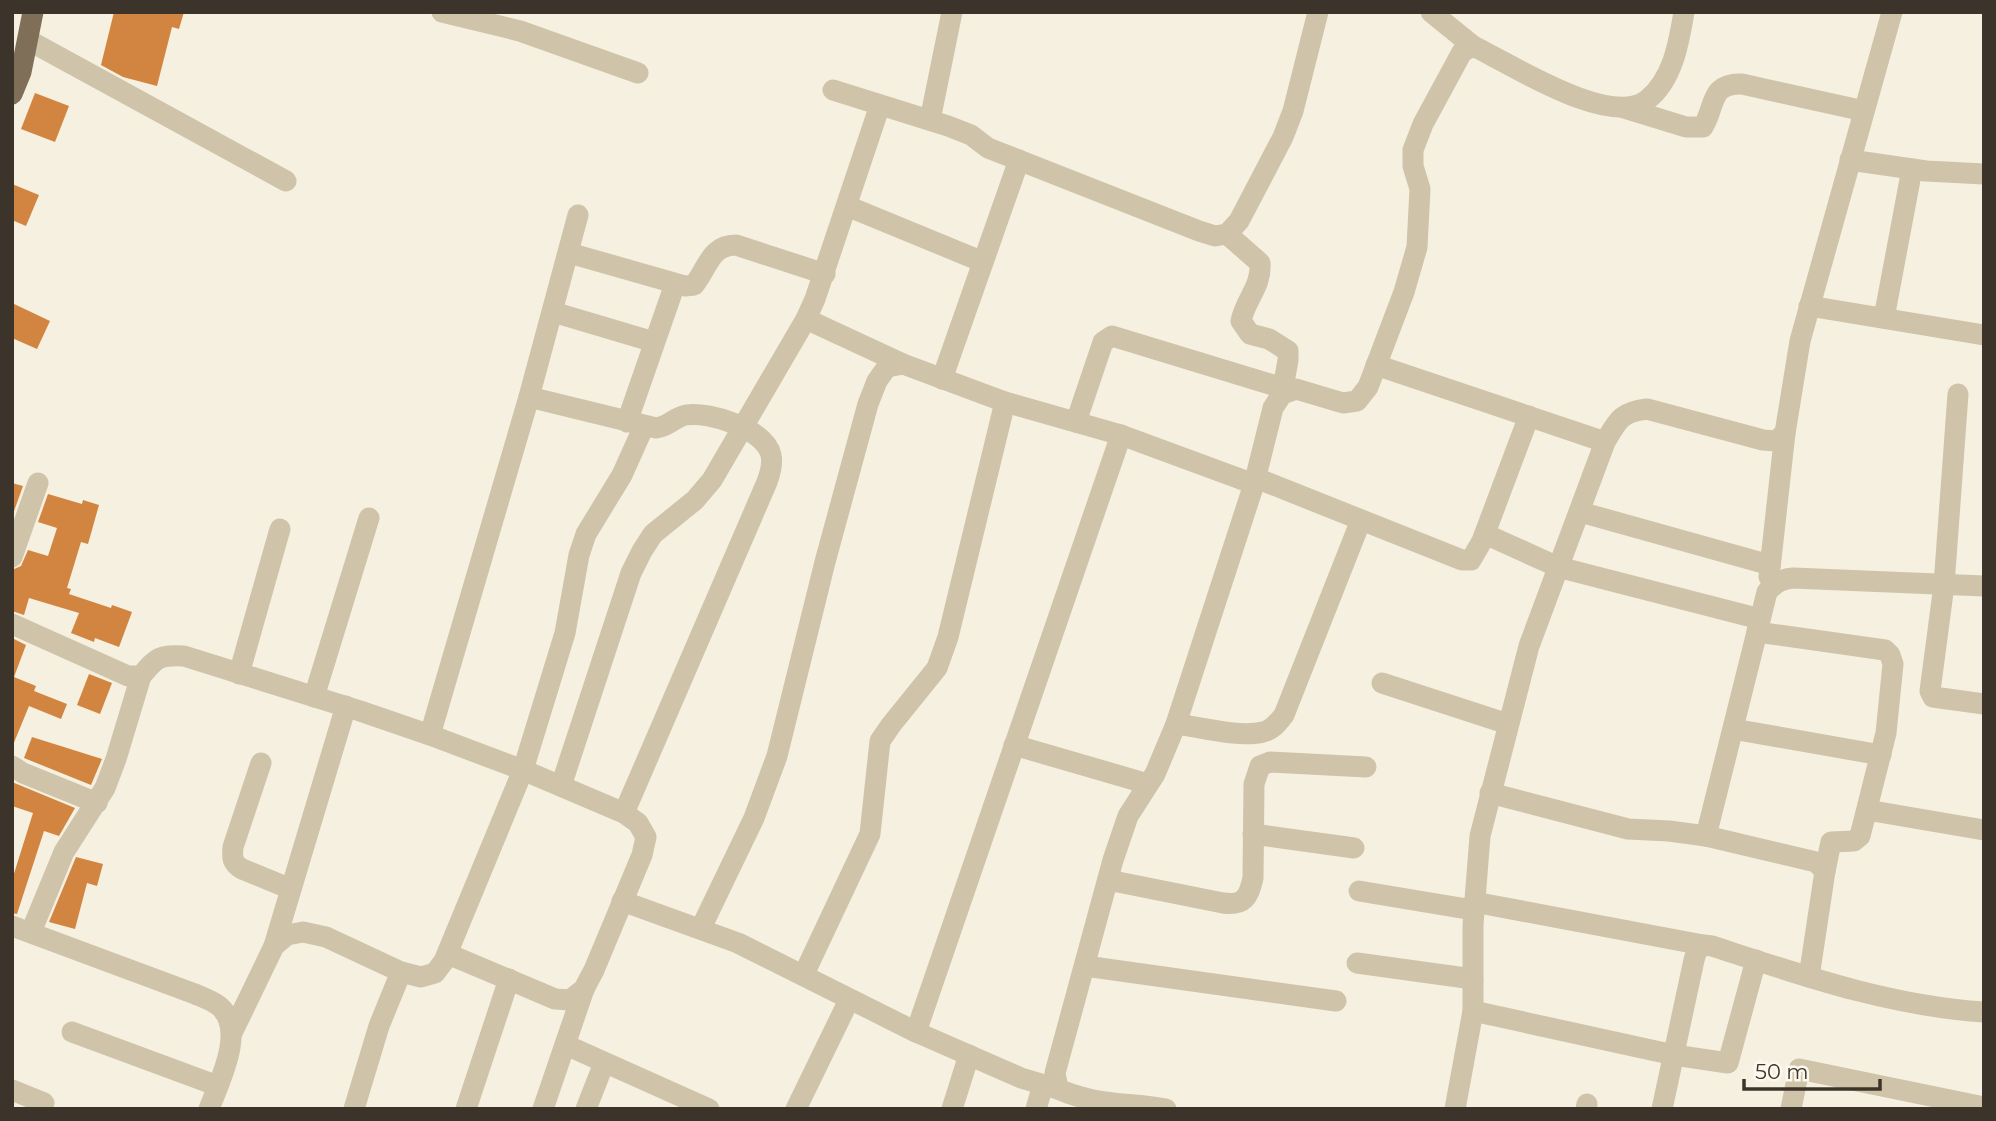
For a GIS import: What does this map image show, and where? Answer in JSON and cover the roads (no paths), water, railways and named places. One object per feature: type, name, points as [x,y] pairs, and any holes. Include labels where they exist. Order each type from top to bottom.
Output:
[{"type":"main road","points":[[12,94],[16,71],[28,40],[33,12]]},
{"type":"street","points":[[442,12],[520,31],[638,73]]},
{"type":"street","points":[[930,120],[952,12]]},
{"type":"street","points":[[833,90],[960,130],[988,148],[1215,236],[1227,234],[1238,221],[1283,136],[1293,111],[1318,12]]},
{"type":"street","points":[[1430,12],[1473,46],[1559,91],[1686,127],[1703,127],[1719,90],[1727,84],[1741,84],[1864,111]]},
{"type":"street","points":[[1622,107],[1646,102],[1665,81],[1679,44],[1684,12]]},
{"type":"street","points":[[1706,836],[1767,592],[1800,341],[1892,12]]},
{"type":"street","points":[[28,40],[286,181]]},
{"type":"street","points":[[1076,422],[1103,342],[1112,336],[1282,391],[1296,389],[1343,403],[1357,401],[1368,387],[1404,292],[1417,247],[1420,189],[1413,166],[1413,150],[1423,124],[1462,52],[1473,46]]},
{"type":"street","points":[[561,786],[631,573],[653,534],[695,500],[712,480],[806,319],[825,274],[880,105]]},
{"type":"street","points":[[942,379],[1019,160]]},
{"type":"street","points":[[1850,160],[1912,169],[1984,174]]},
{"type":"street","points":[[1884,318],[1912,169]]},
{"type":"street","points":[[847,206],[983,262]]},
{"type":"street","points":[[430,735],[529,397],[578,215]]},
{"type":"street","points":[[1035,1109],[1050,1087],[1055,1073],[1128,816],[1166,752],[1176,724],[1255,481],[1273,408],[1282,391],[1289,360],[1288,351],[1269,339],[1250,334],[1241,321],[1243,310],[1258,283],[1260,263],[1227,234]]},
{"type":"street","points":[[569,253],[675,284],[694,285],[718,248],[726,245],[736,245],[825,274]]},
{"type":"street","points":[[274,946],[286,935],[303,932],[326,937],[401,972],[421,977],[435,973],[448,954],[523,770],[565,633],[579,555],[586,534],[622,475],[654,342],[675,284]]},
{"type":"street","points":[[1809,306],[1984,335]]},
{"type":"street","points":[[553,312],[654,342]]},
{"type":"street","points":[[806,319],[942,379],[1005,402],[1121,435],[1255,481],[1462,560],[1471,560],[1485,534],[1530,416]]},
{"type":"street","points":[[701,929],[754,818],[777,756],[825,562],[877,380],[887,367],[903,364]]},
{"type":"street","points":[[1376,365],[1605,442]]},
{"type":"street","points":[[1958,394],[1944,585],[1930,691],[1933,697],[1940,699],[1984,704]]},
{"type":"street","points":[[529,397],[635,424],[666,427],[683,416],[692,415],[744,426],[767,446],[772,466],[624,813]]},
{"type":"street","points":[[804,974],[870,834],[880,741],[937,668],[948,636],[1005,402]]},
{"type":"street","points":[[1455,1109],[1473,1011],[1474,906],[1480,836],[1529,646],[1605,442],[1618,419],[1631,411],[1647,409],[1763,440],[1776,441],[1786,433]]},
{"type":"street","points":[[916,1032],[1121,435]]},
{"type":"street","points":[[12,557],[38,484]]},
{"type":"street","points":[[1580,512],[1770,565]]},
{"type":"street","points":[[314,697],[369,518]]},
{"type":"street","points":[[1176,724],[1250,733],[1265,732],[1275,726],[1284,715],[1361,520]]},
{"type":"street","points":[[239,674],[280,529]]},
{"type":"street","points":[[1485,534],[1558,567],[1759,626],[1885,650],[1891,654],[1893,664],[1881,755],[1857,839],[1831,842],[1829,845],[1809,977]]},
{"type":"street","points":[[1767,592],[1774,584],[1784,579],[1984,586]]},
{"type":"street","points":[[12,624],[111,670],[128,676],[141,676]]},
{"type":"street","points":[[232,1032],[228,1017],[218,1005],[22,929],[64,852],[97,803],[116,759],[141,676],[152,663],[165,655],[184,656],[430,735],[523,770],[624,813],[638,822],[646,837],[642,855],[584,989],[543,1109]]},
{"type":"street","points":[[1382,683],[1508,724]]},
{"type":"street","points":[[209,1109],[228,1055],[232,1032],[274,946],[346,706]]},
{"type":"street","points":[[1733,729],[1881,755]]},
{"type":"street","points":[[1108,880],[1223,904],[1243,902],[1250,892],[1253,878],[1255,775],[1250,733]]},
{"type":"street","points":[[1014,745],[1149,784]]},
{"type":"street","points":[[1255,775],[1261,766],[1270,762],[1366,767]]},
{"type":"street","points":[[261,763],[233,847],[232,859],[235,865],[242,869],[291,889]]},
{"type":"street","points":[[12,766],[97,803]]},
{"type":"street","points":[[1490,793],[1628,829],[1706,836],[1816,862],[1825,871]]},
{"type":"street","points":[[1867,810],[1984,830]]},
{"type":"street","points":[[1253,834],[1354,848]]},
{"type":"street","points":[[1359,891],[1474,906],[1703,945],[1905,1003],[1984,1012]]},
{"type":"street","points":[[622,901],[738,943],[916,1032],[1021,1078],[1097,1102],[1166,1109]]},
{"type":"street","points":[[1661,1109],[1694,960],[1703,945]]},
{"type":"street","points":[[448,954],[555,999],[570,1000],[584,989]]},
{"type":"street","points":[[1473,1011],[1674,1055],[1728,1063],[1756,960]]},
{"type":"street","points":[[1357,963],[1473,979]]},
{"type":"street","points":[[1085,966],[1336,1000]]},
{"type":"street","points":[[354,1109],[379,1026],[401,972]]},
{"type":"street","points":[[466,1109],[509,979]]},
{"type":"street","points":[[796,1109],[849,1000]]},
{"type":"street","points":[[72,1032],[218,1086]]},
{"type":"street","points":[[566,1045],[677,1103],[709,1109]]},
{"type":"street","points":[[952,1109],[969,1055]]},
{"type":"street","points":[[586,1109],[604,1063]]},
{"type":"street","points":[[1791,1109],[1799,1069],[1984,1107]]},
{"type":"street","points":[[12,1090],[44,1102]]}]
